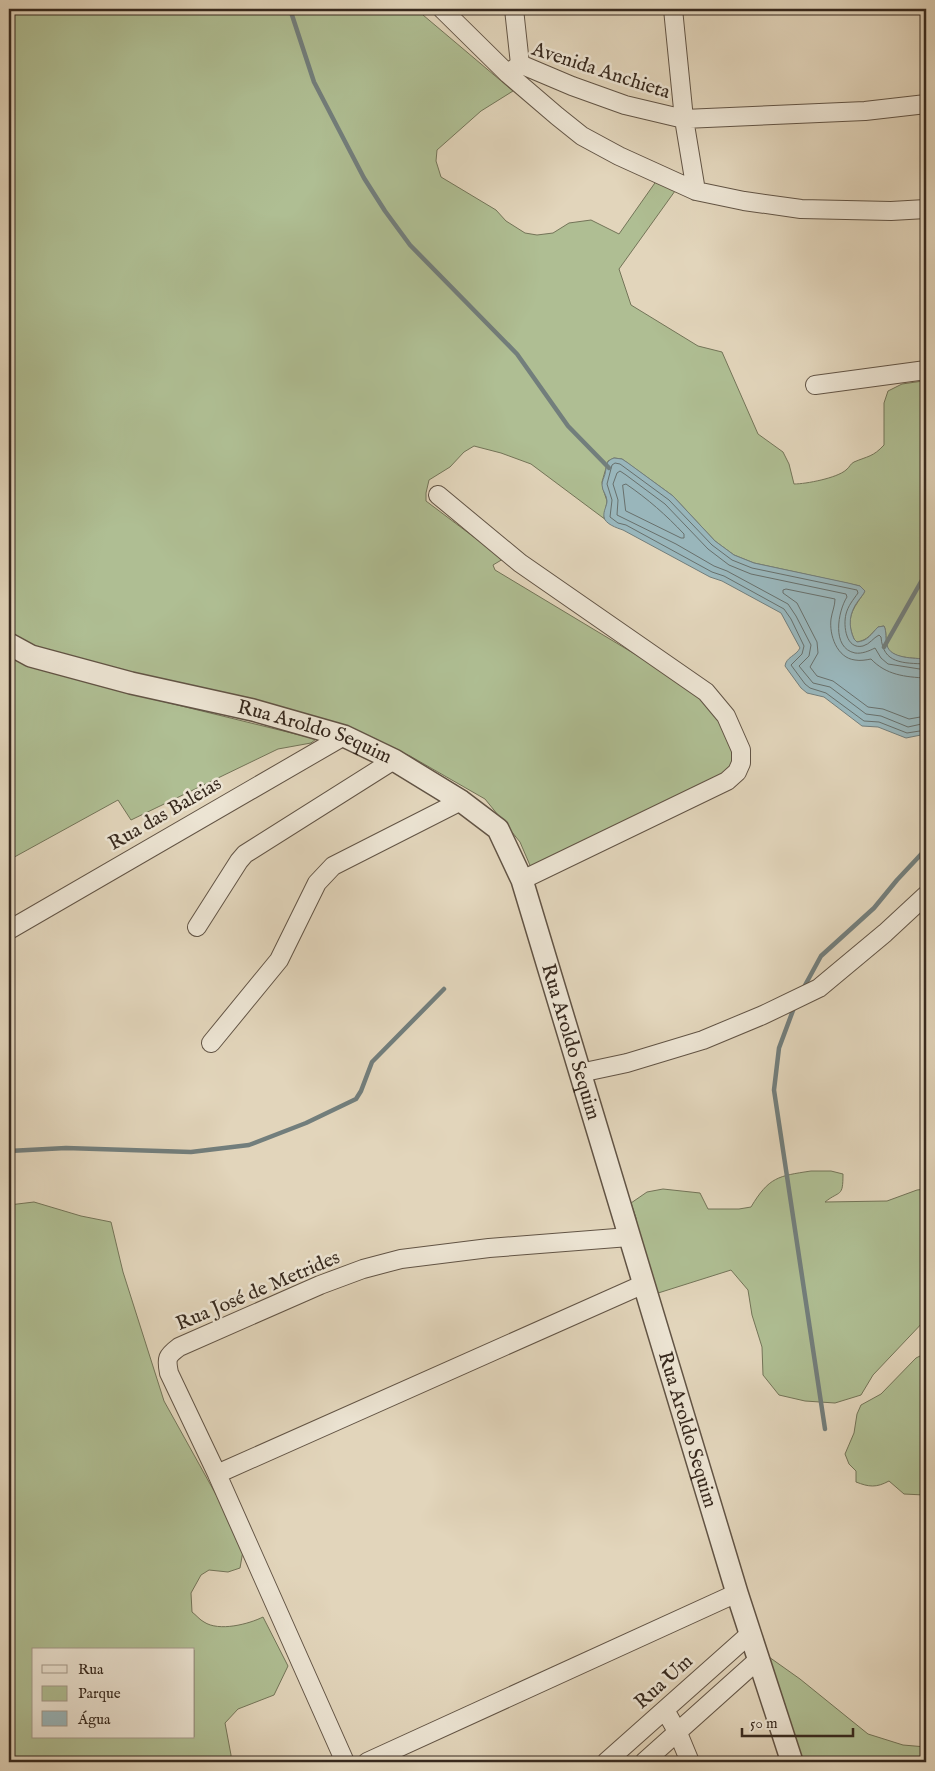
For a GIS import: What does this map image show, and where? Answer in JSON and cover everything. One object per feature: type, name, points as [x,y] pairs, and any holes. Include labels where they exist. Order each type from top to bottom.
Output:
[{"type":"street","name":"Avenida Anchieta","points":[[442,9],[514,69],[572,86],[625,105],[684,119],[865,110],[926,104]]},
{"type":"street","points":[[514,9],[514,69],[557,116],[582,136],[620,156],[696,191],[744,201],[801,209],[891,211],[926,208]]},
{"type":"street","points":[[673,9],[684,119],[696,191]]},
{"type":"street","points":[[815,385],[926,370]]},
{"type":"street","points":[[438,495],[520,563],[706,692],[726,716],[741,750],[741,763],[737,772],[727,782],[522,880]]},
{"type":"street","name":"Rua Aroldo Sequim","points":[[9,644],[31,656],[131,683],[254,710],[344,736],[394,760],[461,801],[498,829],[522,880],[737,1593],[792,1762]]},
{"type":"street","name":"Rua das Baleias","points":[[9,930],[344,736]]},
{"type":"street","points":[[197,927],[245,854],[394,760]]},
{"type":"street","points":[[211,1043],[279,960],[317,883],[332,866],[461,801]]},
{"type":"street","points":[[580,1073],[627,1063],[703,1040],[763,1015],[819,988],[885,934],[926,895]]},
{"type":"street","name":"Rua José de Metrides","points":[[345,1762],[217,1474],[169,1373],[166,1363],[169,1354],[179,1347],[320,1285],[363,1269],[401,1259],[489,1248],[629,1237]]},
{"type":"street","points":[[217,1474],[644,1284]]},
{"type":"street","points":[[367,1762],[737,1593]]},
{"type":"street","name":"Rua Um","points":[[606,1762],[751,1633]]},
{"type":"street","points":[[644,1762],[759,1659]]},
{"type":"street","points":[[666,1710],[690,1762]]},
{"type":"green space","points":[[9,9],[418,9],[513,91],[481,111],[437,150],[436,161],[441,177],[496,210],[506,221],[525,233],[537,235],[553,233],[569,223],[591,220],[619,234],[657,180],[675,191],[619,269],[631,305],[698,346],[722,352],[758,434],[783,452],[789,464],[794,484],[813,482],[836,476],[854,462],[877,452],[884,445],[884,403],[888,391],[902,384],[923,381],[926,387],[926,659],[898,656],[889,650],[884,626],[878,627],[864,640],[857,642],[854,639],[851,632],[850,619],[864,593],[860,586],[754,563],[734,555],[715,541],[673,496],[622,459],[614,458],[608,461],[602,482],[607,501],[604,518],[610,523],[531,464],[474,446],[464,452],[450,467],[429,480],[426,501],[503,559],[493,565],[495,570],[658,668],[709,705],[733,742],[734,775],[532,870],[520,842],[485,799],[410,756],[317,718],[66,659],[9,635]]},
{"type":"green space","points":[[9,657],[26,665],[100,686],[316,739],[311,743],[278,749],[131,820],[118,800],[9,860]]},
{"type":"green space","points":[[811,1171],[831,1171],[843,1174],[840,1192],[825,1202],[887,1201],[917,1190],[926,1189],[926,1319],[873,1375],[861,1395],[835,1403],[805,1401],[779,1395],[763,1375],[762,1347],[752,1315],[748,1290],[731,1270],[655,1294],[641,1248],[636,1218],[631,1203],[647,1192],[663,1189],[700,1193],[708,1209],[751,1207],[763,1189],[775,1180]]},
{"type":"green space","points":[[34,1202],[81,1216],[111,1222],[123,1272],[164,1401],[244,1545],[240,1568],[228,1572],[209,1570],[201,1575],[191,1593],[192,1612],[210,1625],[226,1627],[263,1617],[288,1666],[274,1695],[238,1709],[225,1723],[231,1762],[9,1762],[9,1205]]},
{"type":"green space","points":[[926,1353],[926,1498],[924,1495],[904,1494],[889,1481],[872,1486],[856,1482],[856,1471],[849,1464],[845,1454],[854,1433],[857,1414],[861,1405],[881,1394],[916,1358]]},
{"type":"green space","points":[[769,1657],[800,1679],[868,1734],[903,1745],[926,1747],[926,1762],[803,1762]]},
{"type":"water","points":[[614,458],[622,459],[673,496],[715,541],[734,555],[754,563],[860,586],[865,591],[855,606],[850,620],[854,639],[857,642],[864,640],[878,627],[884,626],[889,650],[904,657],[926,659],[926,734],[906,738],[878,727],[862,726],[824,697],[807,693],[785,666],[787,661],[800,648],[781,613],[607,522],[604,515],[607,499],[602,484],[608,462]]},
{"type":"waterway","points":[[290,9],[314,82],[364,178],[385,211],[410,245],[517,354],[568,426],[609,468]]},
{"type":"waterway","points":[[884,647],[926,573]]},
{"type":"waterway","points":[[803,989],[821,956],[874,908],[926,849]]},
{"type":"waterway","points":[[9,1151],[66,1148],[191,1152],[249,1145],[306,1123],[356,1099],[372,1062],[444,989]]},
{"type":"waterway","points":[[795,1005],[779,1048],[774,1090],[825,1429]]}]
